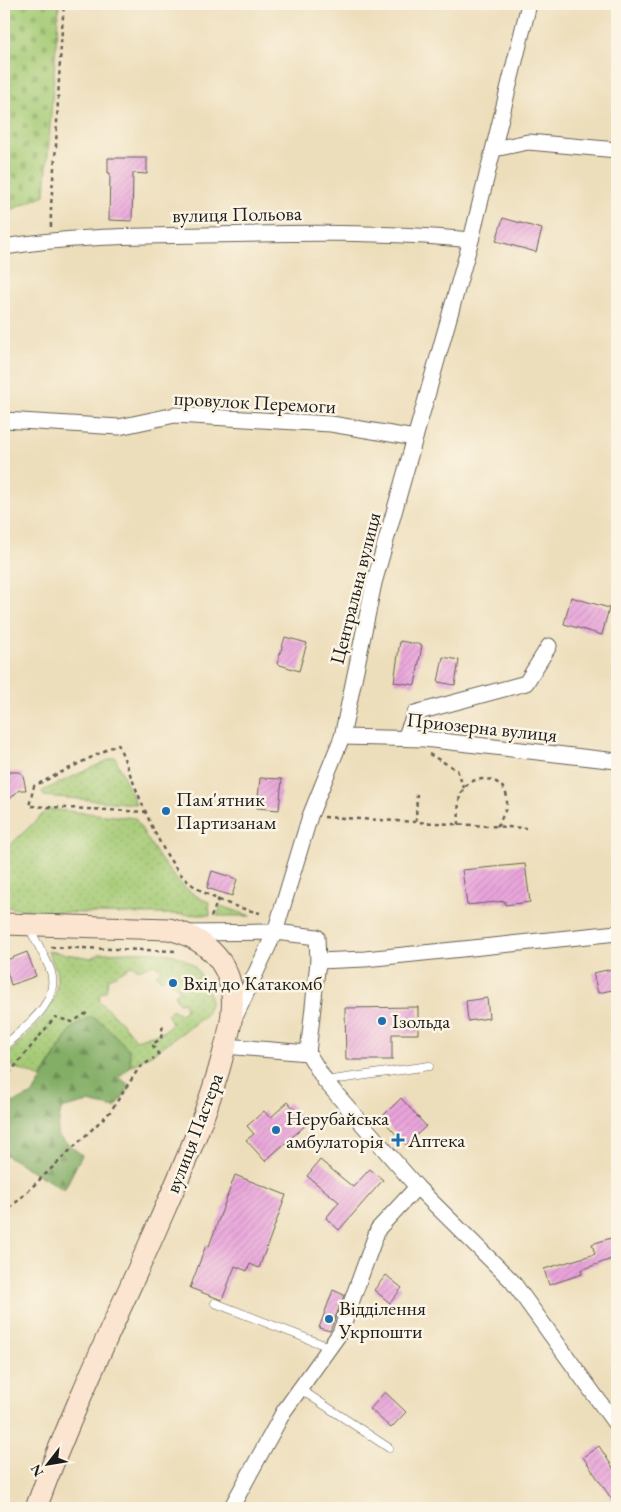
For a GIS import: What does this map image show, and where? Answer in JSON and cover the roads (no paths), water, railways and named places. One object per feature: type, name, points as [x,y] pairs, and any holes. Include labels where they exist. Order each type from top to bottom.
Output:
[{"type":"street","name":"Центральна вулиця","points":[[228,1036],[275,932],[310,816],[342,736],[374,583],[471,240],[529,4]]},
{"type":"street","points":[[494,148],[528,142],[617,150]]},
{"type":"street","name":"вулиця Польова","points":[[4,246],[51,239],[312,232],[414,234],[471,240]]},
{"type":"street","name":"провулок Перемоги","points":[[4,420],[119,427],[175,415],[331,424],[415,438]]},
{"type":"street","points":[[405,738],[415,714],[526,682],[549,646]]},
{"type":"street","name":"Приозерна вулиця","points":[[342,736],[405,738],[617,761]]},
{"type":"street","name":"вулиця Пастера","points":[[4,924],[169,929],[181,942],[211,950],[220,961],[228,977],[232,994],[228,1036],[219,1070],[187,1159],[58,1448],[36,1508]]},
{"type":"street","points":[[181,942],[275,932],[317,936],[318,961],[308,1053],[325,1081],[417,1187],[512,1281],[617,1426]]},
{"type":"street","points":[[318,961],[365,960],[617,933]]},
{"type":"street","points":[[228,1036],[308,1053]]},
{"type":"street","points":[[231,1508],[284,1411],[340,1334],[378,1229],[417,1187]]},
{"type":"lane","points":[[4,1046],[40,1012],[47,1003],[52,989],[52,974],[37,946],[29,925]]},
{"type":"lane","points":[[325,1081],[429,1066]]},
{"type":"lane","points":[[215,1303],[329,1347]]},
{"type":"lane","points":[[300,1389],[389,1448]]},
{"type":"place","name":"Пам'ятник Партизанам","points":[[166,811]]},
{"type":"place","name":"Вхід до Катакомб","points":[[173,983]]},
{"type":"place","name":"Ізольда","points":[[382,1021]]},
{"type":"place","name":"Нерубайська амбулаторія","points":[[276,1130]]},
{"type":"place","name":"Аптека","points":[[398,1140]]},
{"type":"place","name":"Відділення Укрпошти","points":[[329,1319]]}]
